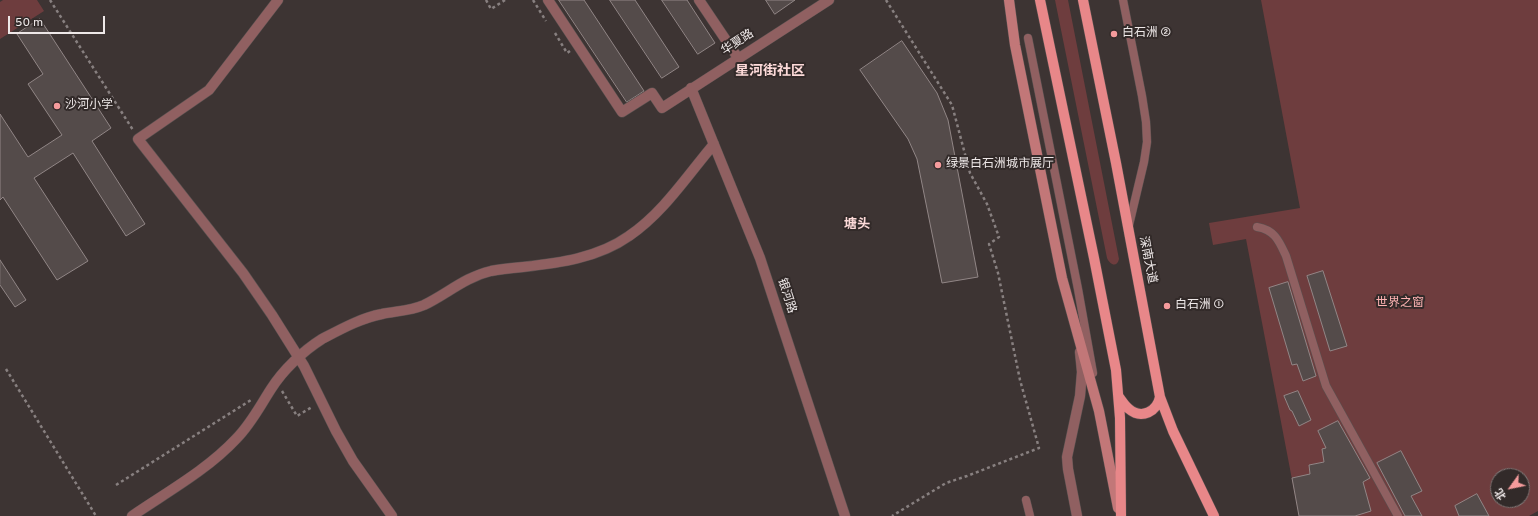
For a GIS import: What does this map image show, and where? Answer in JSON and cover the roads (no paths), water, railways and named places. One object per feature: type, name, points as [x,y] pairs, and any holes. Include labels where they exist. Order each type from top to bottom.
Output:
[{"type":"main road","points":[[1009,0],[1015,45],[1060,270],[1099,411],[1120,516]]},
{"type":"main road","points":[[1040,0],[1116,370],[1119,397],[1120,516]]},
{"type":"main road","name":"深南大道","points":[[1083,0],[1160,397],[1172,431],[1214,516]]},
{"type":"main road","points":[[1119,397],[1128,409],[1140,414],[1151,412],[1156,408],[1160,397]]},
{"type":"street","points":[[278,0],[209,90],[138,139],[243,273],[272,315],[298,358],[353,461],[392,516]]},
{"type":"street","name":"华夏路","points":[[548,0],[622,112],[652,92],[662,108],[829,0]]},
{"type":"street","points":[[699,0],[738,58]]},
{"type":"street","name":"银河路","points":[[691,88],[760,258],[845,516]]},
{"type":"street","points":[[132,516],[217,458],[237,438],[255,416],[272,387],[298,358],[320,341],[349,324],[381,314],[403,312],[423,305],[474,276],[492,271],[562,262],[597,253],[609,247],[628,237],[655,214],[714,144]]},
{"type":"street","points":[[1077,516],[1067,457],[1082,372],[1079,339]]},
{"type":"lane","points":[[1123,0],[1144,109],[1147,142],[1144,162],[1128,227]]},
{"type":"lane","points":[[1028,38],[1078,289],[1099,411]]},
{"type":"lane","points":[[1257,227],[1266,228],[1273,233],[1280,243],[1286,256],[1326,386],[1398,516]]},
{"type":"lane","points":[[1026,500],[1030,516]]},
{"type":"place","name":"白石洲 ②","points":[[1114,34]]},
{"type":"place","name":"沙河小学","points":[[57,106]]},
{"type":"place","name":"绿景白石洲城市展厅","points":[[938,165]]},
{"type":"place","name":"白石洲 ①","points":[[1167,306]]},
{"type":"district","name":"星河街社区","points":[[770,72]]},
{"type":"district","name":"塘头","points":[[857,225]]},
{"type":"park label","name":"世界之窗","points":[[1400,304]]}]
